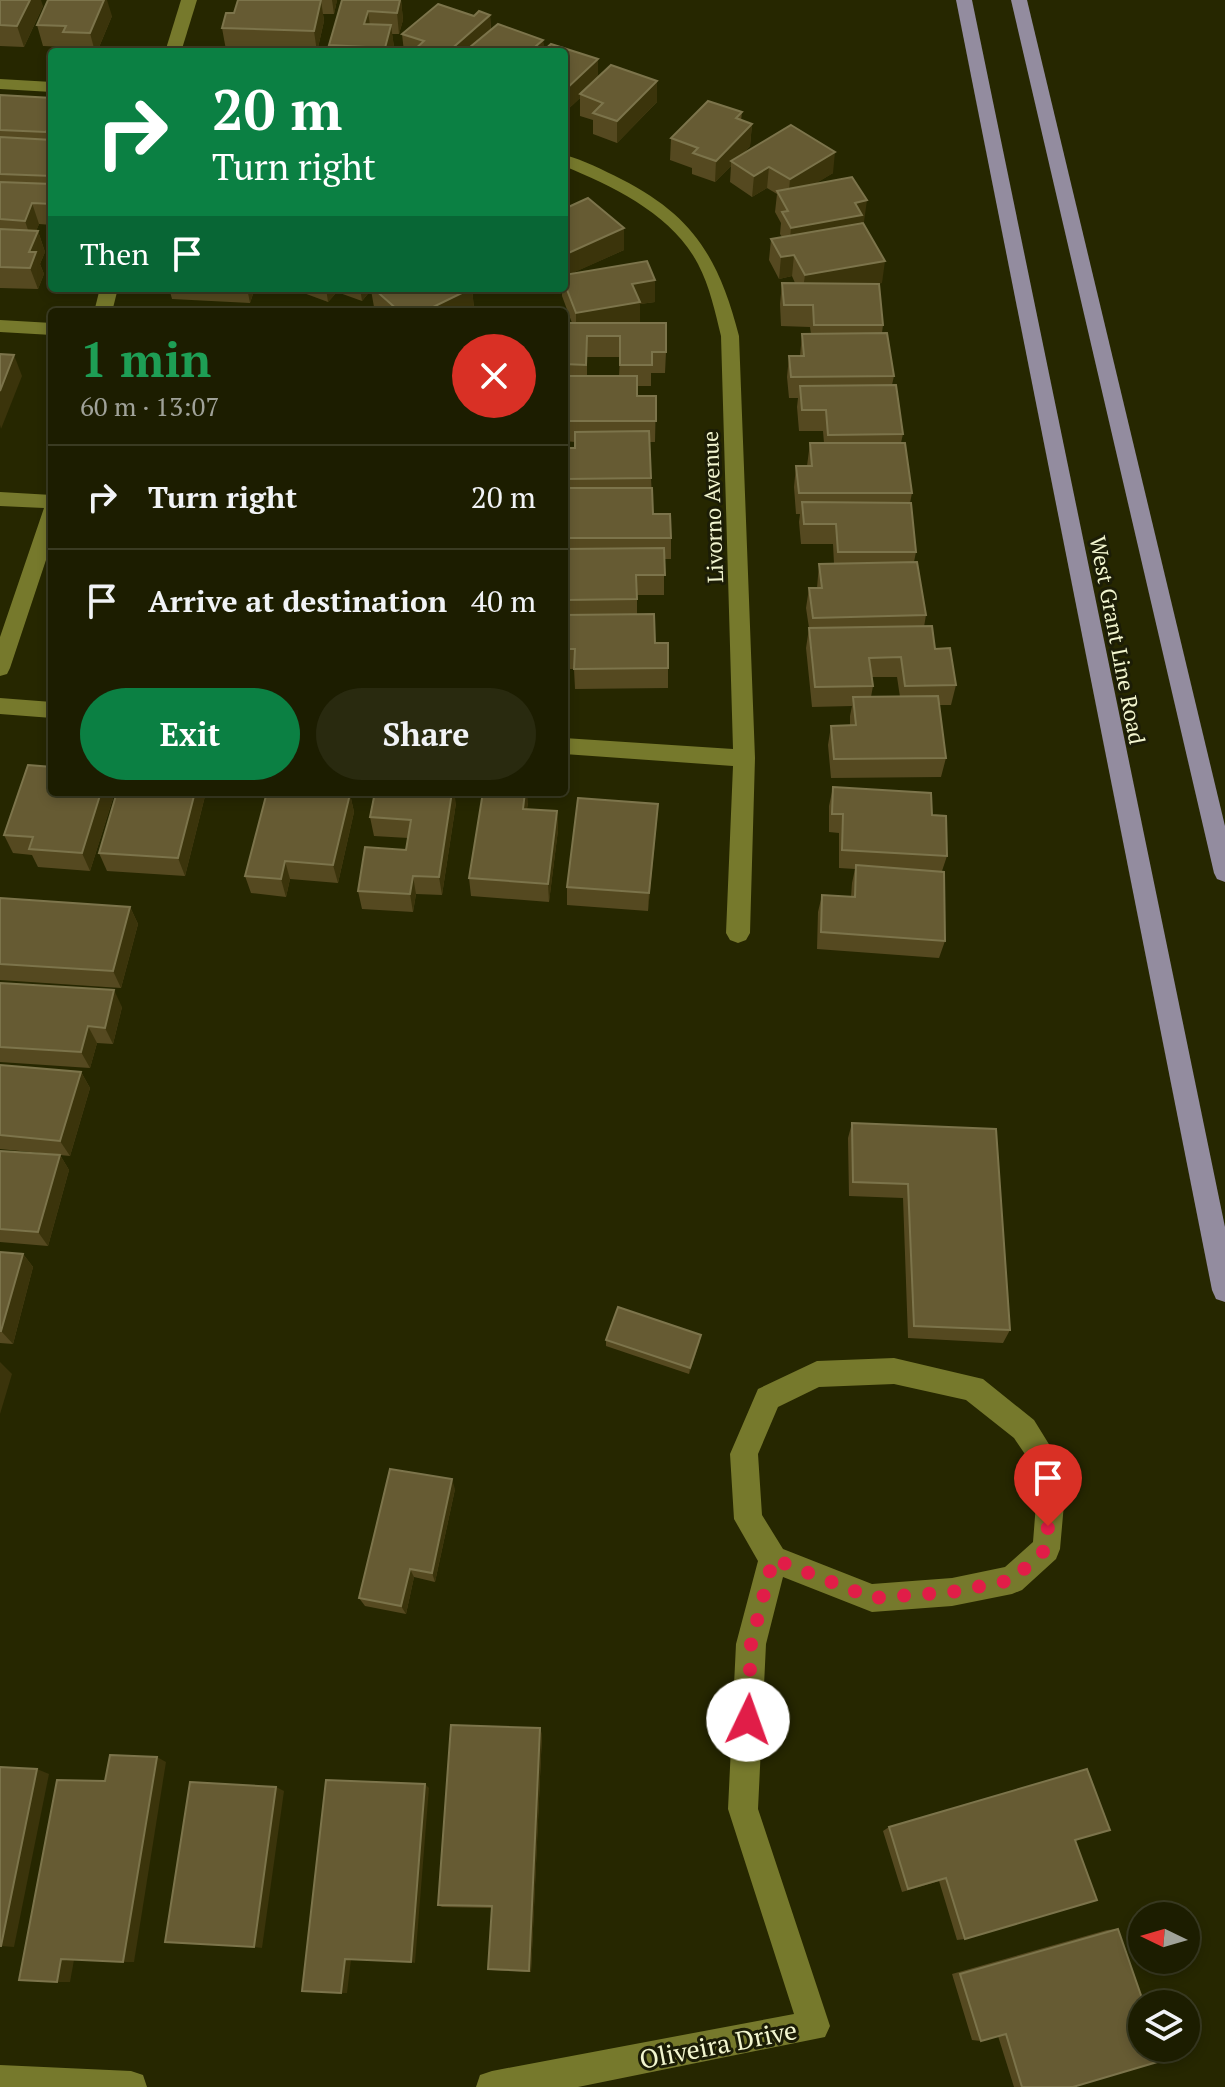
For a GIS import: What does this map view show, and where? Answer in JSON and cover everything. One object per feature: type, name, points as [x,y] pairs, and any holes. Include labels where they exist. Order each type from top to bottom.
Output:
[{"type":"main road","name":"West Grant Line Road","points":[[964,0],[1225,1290]]},
{"type":"main road","points":[[1019,0],[1225,873]]},
{"type":"street","points":[[174,48],[189,0]]},
{"type":"street","points":[[0,84],[48,87]]},
{"type":"street","name":"Livorno Avenue","points":[[568,162],[637,193],[672,222],[701,253],[719,294],[730,336],[744,758],[738,933]]},
{"type":"street","points":[[0,326],[48,329]]},
{"type":"street","points":[[0,499],[48,502]]},
{"type":"street","points":[[0,668],[48,524]]},
{"type":"street","points":[[0,706],[48,710]]},
{"type":"street","points":[[568,746],[744,758]]},
{"type":"street","points":[[894,1371],[973,1388],[1024,1429],[1046,1462],[1050,1504],[1046,1549],[1012,1580],[952,1592],[872,1598],[773,1559],[748,1519],[744,1454],[768,1398],[817,1374],[894,1371]]},
{"type":"street","name":"Oliveira Drive","points":[[492,2087],[814,2026],[743,1809],[751,1644],[773,1559]]},
{"type":"street","points":[[0,2081],[131,2087]]},
{"type":"building","points":[[0,0],[30,0],[17,26],[0,25]]},
{"type":"building","points":[[48,0],[104,0],[90,33],[63,32],[66,26],[37,25]]},
{"type":"building","points":[[238,0],[321,0],[314,31],[222,28],[226,13],[234,13]]},
{"type":"building","points":[[342,0],[400,0],[397,13],[368,11],[364,24],[391,25],[385,48],[329,45]]},
{"type":"building","points":[[438,4],[474,16],[479,11],[490,15],[453,48],[416,48],[424,41],[402,34]]},
{"type":"building","points":[[498,24],[543,40],[534,48],[469,48]]},
{"type":"building","points":[[568,49],[598,59],[568,87]]},
{"type":"building","points":[[611,65],[657,81],[617,121],[593,113],[603,103],[580,94]]},
{"type":"building","points":[[0,95],[48,98],[46,132],[0,130]]},
{"type":"building","points":[[708,101],[742,112],[736,118],[752,124],[716,161],[693,153],[698,148],[671,138]]},
{"type":"building","points":[[791,125],[835,152],[790,179],[769,167],[754,176],[731,161]]},
{"type":"building","points":[[0,137],[48,140],[48,176],[0,174]]},
{"type":"building","points":[[852,177],[867,200],[855,203],[862,215],[791,228],[782,212],[788,211],[777,191]]},
{"type":"building","points":[[0,182],[48,184],[48,204],[32,203],[25,221],[0,219]]},
{"type":"building","points":[[588,198],[624,228],[568,253],[568,207]]},
{"type":"building","points":[[863,223],[885,261],[805,275],[794,255],[781,257],[771,239]]},
{"type":"building","points":[[0,229],[38,231],[29,252],[36,252],[30,268],[0,267]]},
{"type":"building","points":[[647,261],[655,280],[632,284],[640,302],[576,313],[568,292],[568,274]]},
{"type":"building","points":[[782,283],[879,284],[883,325],[814,325],[813,305],[784,305]]},
{"type":"building","points":[[378,292],[464,292],[431,308],[396,308]]},
{"type":"building","points":[[568,323],[666,323],[666,352],[652,352],[652,365],[620,365],[620,336],[587,336],[586,365],[568,364]]},
{"type":"building","points":[[887,333],[894,376],[791,377],[789,356],[804,356],[802,334]]},
{"type":"building","points":[[0,354],[14,355],[0,391]]},
{"type":"building","points":[[568,376],[637,376],[637,396],[656,396],[656,421],[568,421]]},
{"type":"building","points":[[896,385],[903,434],[828,435],[826,410],[802,410],[800,386]]},
{"type":"building","points":[[649,431],[651,478],[568,479],[568,448],[575,448],[575,432]]},
{"type":"building","points":[[810,443],[905,443],[912,493],[799,493],[796,466],[812,466]]},
{"type":"building","points":[[568,488],[652,488],[653,514],[670,514],[671,538],[568,538]]},
{"type":"building","points":[[802,502],[911,503],[916,552],[838,552],[836,524],[804,524]]},
{"type":"building","points":[[664,548],[665,575],[636,575],[637,599],[568,600],[568,549]]},
{"type":"building","points":[[917,562],[926,615],[813,618],[809,588],[822,588],[819,564]]},
{"type":"building","points":[[654,614],[655,643],[668,643],[668,668],[574,669],[575,649],[568,649],[568,615]]},
{"type":"building","points":[[932,626],[935,649],[950,648],[956,685],[905,686],[901,657],[869,658],[873,686],[815,687],[809,628]]},
{"type":"building","points":[[938,696],[946,758],[834,759],[831,726],[856,725],[853,697]]},
{"type":"building","points":[[28,765],[48,767],[48,796],[100,796],[82,853],[29,849],[33,837],[4,835]]},
{"type":"building","points":[[833,787],[931,793],[932,815],[946,816],[947,856],[842,850],[843,814],[832,814]]},
{"type":"building","points":[[116,796],[194,796],[178,858],[99,853]]},
{"type":"building","points":[[266,796],[350,796],[333,865],[285,861],[281,879],[245,876]]},
{"type":"building","points":[[374,796],[451,796],[439,877],[413,876],[410,894],[358,891],[365,847],[406,850],[411,820],[370,817]]},
{"type":"building","points":[[482,796],[525,796],[523,809],[557,811],[548,884],[469,878]]},
{"type":"building","points":[[578,798],[658,804],[649,893],[567,887]]},
{"type":"building","points":[[856,865],[944,872],[945,941],[821,932],[822,895],[855,897]]},
{"type":"building","points":[[0,898],[130,907],[113,971],[0,964]]},
{"type":"building","points":[[0,983],[114,990],[105,1028],[88,1026],[81,1052],[0,1047]]},
{"type":"building","points":[[0,1065],[81,1072],[60,1141],[0,1135]]},
{"type":"building","points":[[852,1123],[996,1129],[1010,1330],[914,1326],[908,1184],[853,1182]]},
{"type":"building","points":[[0,1151],[60,1155],[38,1232],[0,1229]]},
{"type":"building","points":[[0,1252],[23,1254],[1,1331],[0,1331]]},
{"type":"building","points":[[618,1307],[701,1335],[690,1368],[606,1340]]},
{"type":"building","points":[[390,1469],[452,1479],[432,1573],[410,1569],[401,1606],[359,1598]]},
{"type":"building","points":[[451,1725],[540,1728],[529,1971],[488,1969],[492,1906],[438,1905]]},
{"type":"building","points":[[110,1755],[157,1757],[123,1962],[61,1959],[57,1982],[19,1980],[57,1780],[105,1781]]},
{"type":"building","points":[[0,1767],[37,1769],[1,1946],[0,1946]]},
{"type":"building","points":[[1087,1769],[1110,1830],[1075,1840],[1097,1900],[965,1939],[946,1878],[908,1889],[889,1827]]},
{"type":"building","points":[[326,1780],[425,1784],[411,1962],[345,1959],[341,1993],[302,1991]]},
{"type":"building","points":[[190,1782],[276,1787],[254,1947],[165,1942]]},
{"type":"building","points":[[1118,1929],[1128,1958],[1128,1974],[1134,1974],[1139,1990],[1128,1990],[1128,2062],[1157,2062],[1073,2087],[1022,2087],[1006,2034],[981,2041],[960,1974]]},
{"type":"route","points":[[748,1720],[751,1644],[773,1559],[872,1598],[952,1592],[1012,1580],[1046,1549],[1048,1526]]}]
